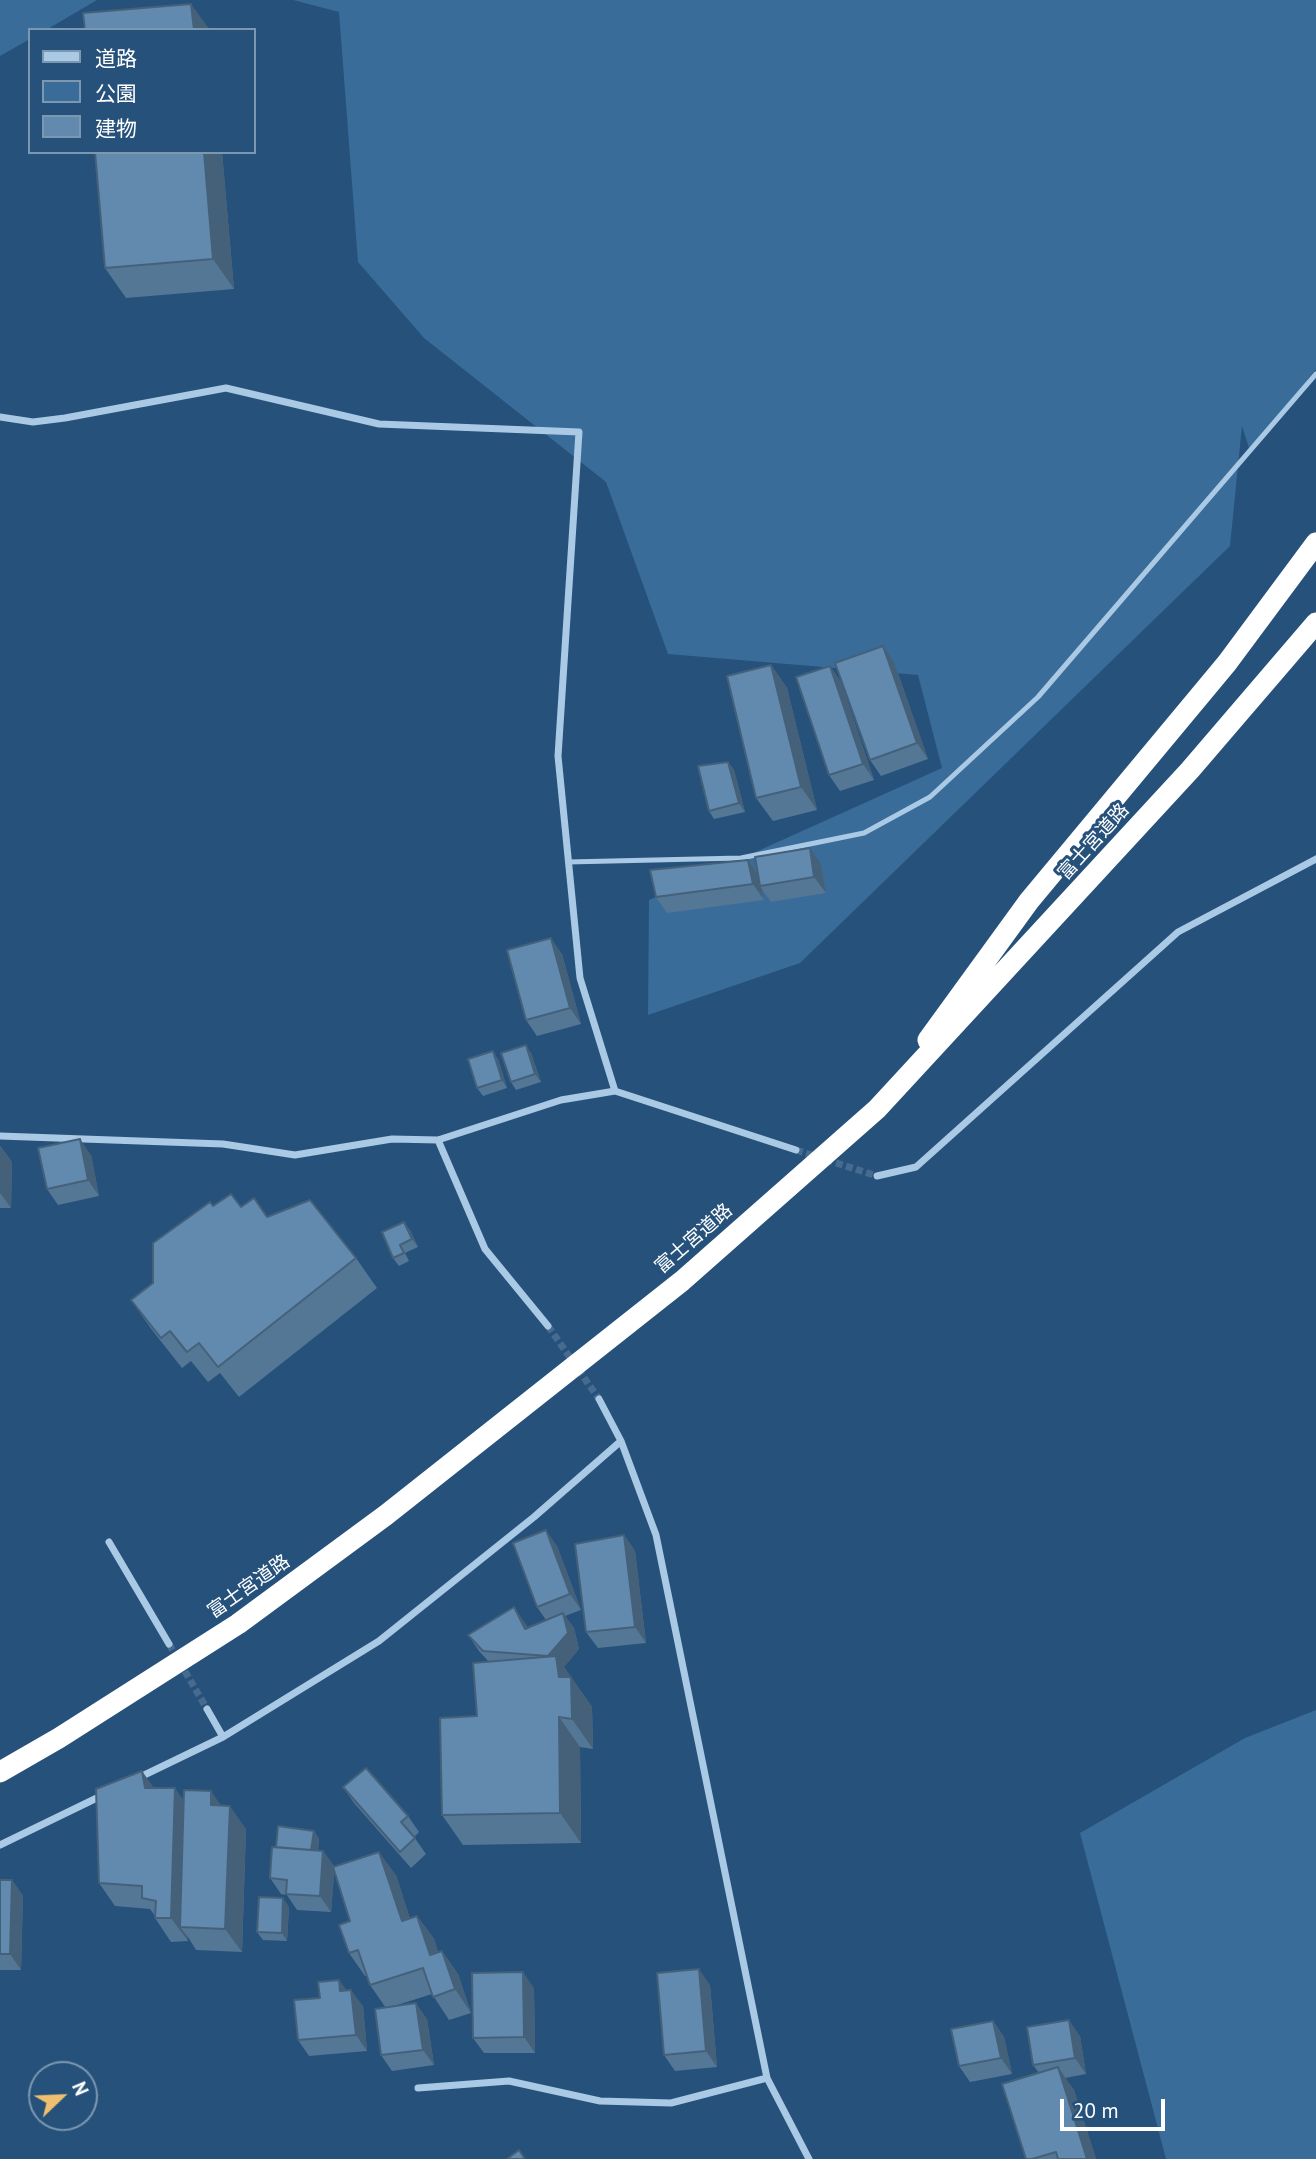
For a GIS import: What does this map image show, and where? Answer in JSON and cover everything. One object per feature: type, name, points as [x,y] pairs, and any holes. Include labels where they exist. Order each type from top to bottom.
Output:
[{"type":"highway","points":[[877,1109],[1029,901],[1227,663],[1316,542]]},
{"type":"highway","name":"富士宮道路","points":[[0,1772],[60,1738],[238,1624],[386,1516],[682,1281],[877,1109],[1190,770],[1316,623]]},
{"type":"street","points":[[0,417],[33,422],[65,418],[226,387],[379,424],[579,432],[558,756],[580,978],[615,1091]]},
{"type":"street","points":[[877,1176],[916,1167],[1178,932],[1316,859]]},
{"type":"street","points":[[0,1136],[223,1144],[295,1155],[391,1139],[438,1140],[561,1100],[615,1091],[796,1150]]},
{"type":"street","points":[[438,1140],[485,1249],[548,1326]]},
{"type":"street","points":[[599,1399],[621,1441],[656,1535],[767,2078],[809,2159]]},
{"type":"street","points":[[124,1785],[223,1737],[379,1642],[534,1517],[621,1441]]},
{"type":"street","points":[[108,1542],[169,1644]]},
{"type":"street","points":[[207,1709],[223,1737]]},
{"type":"street","points":[[0,1845],[112,1791]]},
{"type":"street","points":[[418,2088],[509,2081],[600,2101],[671,2103],[767,2078]]},
{"type":"lane","points":[[568,862],[741,858],[864,833],[930,797],[1038,697],[1316,374]]},
{"type":"green space","points":[[0,0],[97,0],[49,28],[28,28],[28,40],[0,56]]},
{"type":"green space","points":[[293,0],[1316,0],[1316,369],[1250,451],[1242,426],[1230,546],[800,963],[648,1015],[649,900],[942,768],[918,675],[668,654],[606,482],[424,338],[358,262],[339,12]]},
{"type":"green space","points":[[1316,1710],[1316,2159],[1166,2159],[1080,1833],[1245,1738]]},
{"type":"building","points":[[191,4],[194,28],[85,28],[83,13]]},
{"type":"building","points":[[95,154],[204,154],[213,259],[105,268]]},
{"type":"building","points":[[883,646],[917,743],[870,760],[835,663]]},
{"type":"building","points":[[771,665],[801,787],[756,798],[727,676]]},
{"type":"building","points":[[830,666],[863,764],[829,775],[796,677]]},
{"type":"building","points":[[728,762],[739,803],[709,811],[698,766]]},
{"type":"building","points":[[810,848],[814,877],[760,886],[755,857]]},
{"type":"building","points":[[748,860],[753,884],[656,897],[650,870]]},
{"type":"building","points":[[551,938],[570,1008],[526,1020],[507,950]]},
{"type":"building","points":[[526,1045],[535,1074],[511,1082],[501,1053]]},
{"type":"building","points":[[493,1051],[502,1080],[477,1088],[468,1059]]},
{"type":"building","points":[[80,1139],[88,1180],[47,1189],[38,1148]]},
{"type":"building","points":[[231,1194],[241,1207],[254,1198],[267,1217],[310,1200],[356,1258],[218,1367],[199,1343],[187,1352],[170,1331],[161,1338],[131,1300],[153,1283],[153,1243],[210,1202],[213,1206]]},
{"type":"building","points":[[404,1222],[412,1239],[400,1245],[404,1253],[393,1258],[382,1232]]},
{"type":"building","points":[[546,1530],[570,1594],[537,1607],[513,1543]]},
{"type":"building","points":[[624,1535],[635,1627],[586,1632],[575,1544]]},
{"type":"building","points":[[514,1607],[525,1629],[563,1613],[568,1633],[548,1656],[483,1651],[468,1635]]},
{"type":"building","points":[[556,1656],[559,1677],[571,1677],[572,1719],[559,1717],[560,1813],[442,1815],[440,1718],[477,1716],[473,1663]]},
{"type":"building","points":[[366,1768],[408,1816],[401,1822],[415,1838],[400,1852],[343,1787]]},
{"type":"building","points":[[142,1771],[145,1788],[175,1788],[171,1918],[155,1918],[156,1901],[142,1898],[142,1886],[99,1883],[96,1789]]},
{"type":"building","points":[[184,1790],[211,1791],[211,1805],[230,1806],[225,1929],[180,1927]]},
{"type":"building","points":[[278,1826],[314,1831],[311,1850],[276,1847]]},
{"type":"building","points":[[272,1847],[323,1851],[320,1896],[286,1894],[287,1880],[270,1878]]},
{"type":"building","points":[[379,1852],[402,1921],[417,1916],[430,1955],[442,1951],[455,1989],[433,1997],[423,1968],[370,1985],[358,1950],[349,1953],[339,1925],[350,1921],[333,1867]]},
{"type":"building","points":[[0,1880],[12,1880],[10,1954],[0,1954]]},
{"type":"building","points":[[259,1897],[283,1898],[282,1933],[257,1932]]},
{"type":"building","points":[[699,1969],[706,2051],[664,2055],[657,1973]]},
{"type":"building","points":[[523,1972],[524,2037],[473,2038],[472,1973]]},
{"type":"building","points":[[339,1980],[340,1991],[351,1990],[356,2035],[298,2040],[294,2000],[320,1998],[318,1982]]},
{"type":"building","points":[[416,2003],[423,2050],[381,2055],[375,2009]]},
{"type":"building","points":[[1069,2020],[1075,2058],[1033,2065],[1027,2027]]},
{"type":"building","points":[[993,2021],[1001,2058],[959,2066],[951,2029]]},
{"type":"building","points":[[1058,2067],[1087,2159],[1058,2159],[1056,2152],[1026,2159],[1002,2084]]},
{"type":"building","points":[[519,2150],[525,2159],[507,2159]]},
{"type":"tunnel","points":[[796,1150],[877,1176]]},
{"type":"tunnel","points":[[548,1326],[599,1399]]},
{"type":"tunnel","points":[[169,1644],[207,1709]]}]
